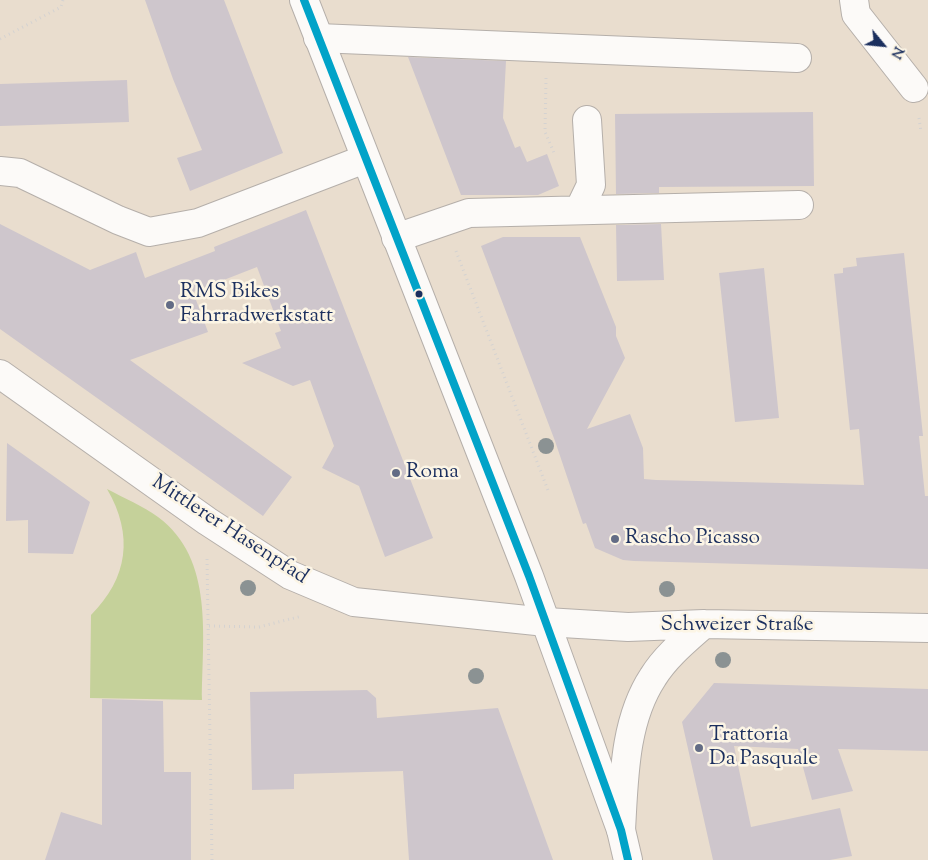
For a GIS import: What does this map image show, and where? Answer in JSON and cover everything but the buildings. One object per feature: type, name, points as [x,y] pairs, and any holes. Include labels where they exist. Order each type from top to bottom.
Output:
[{"type":"street","points":[[304,0],[546,622],[621,830],[628,860]]},
{"type":"street","points":[[854,0],[856,14],[914,88]]},
{"type":"street","points":[[318,38],[797,58]]},
{"type":"street","points":[[579,210],[591,184],[587,120]]},
{"type":"street","points":[[0,171],[20,173],[118,220],[149,232],[198,222],[365,159]]},
{"type":"street","points":[[396,238],[469,213],[800,205]]},
{"type":"street","name":"Mittlerer Hasenpfad","points":[[0,374],[207,521],[290,575],[354,602],[546,622]]},
{"type":"street","name":"Schweizer Straße","points":[[546,622],[628,627],[704,624],[928,628]]},
{"type":"street","points":[[621,830],[624,773],[637,709],[653,677],[674,652],[704,624]]},
{"type":"path","points":[[0,39],[61,7],[63,0]]},
{"type":"path","points":[[445,221],[549,493]]},
{"type":"path","points":[[207,521],[212,860]]},
{"type":"path","points":[[209,626],[259,627]]},
{"type":"green space","points":[[107,489],[158,517],[176,534],[189,555],[197,577],[201,601],[203,626],[202,700],[90,698],[91,615],[113,586],[123,555],[124,539],[121,523],[116,506]]},
{"type":"transit line","points":[[304,0],[529,576],[621,830],[628,860]]},
{"type":"place","name":"RMS Bikes Fahrradwerkstatt","points":[[170,305]]},
{"type":"place","name":"Roma","points":[[396,473]]},
{"type":"place","name":"Rascho Picasso","points":[[615,539]]},
{"type":"place","name":"Trattoria Da Pasquale","points":[[699,748]]}]
